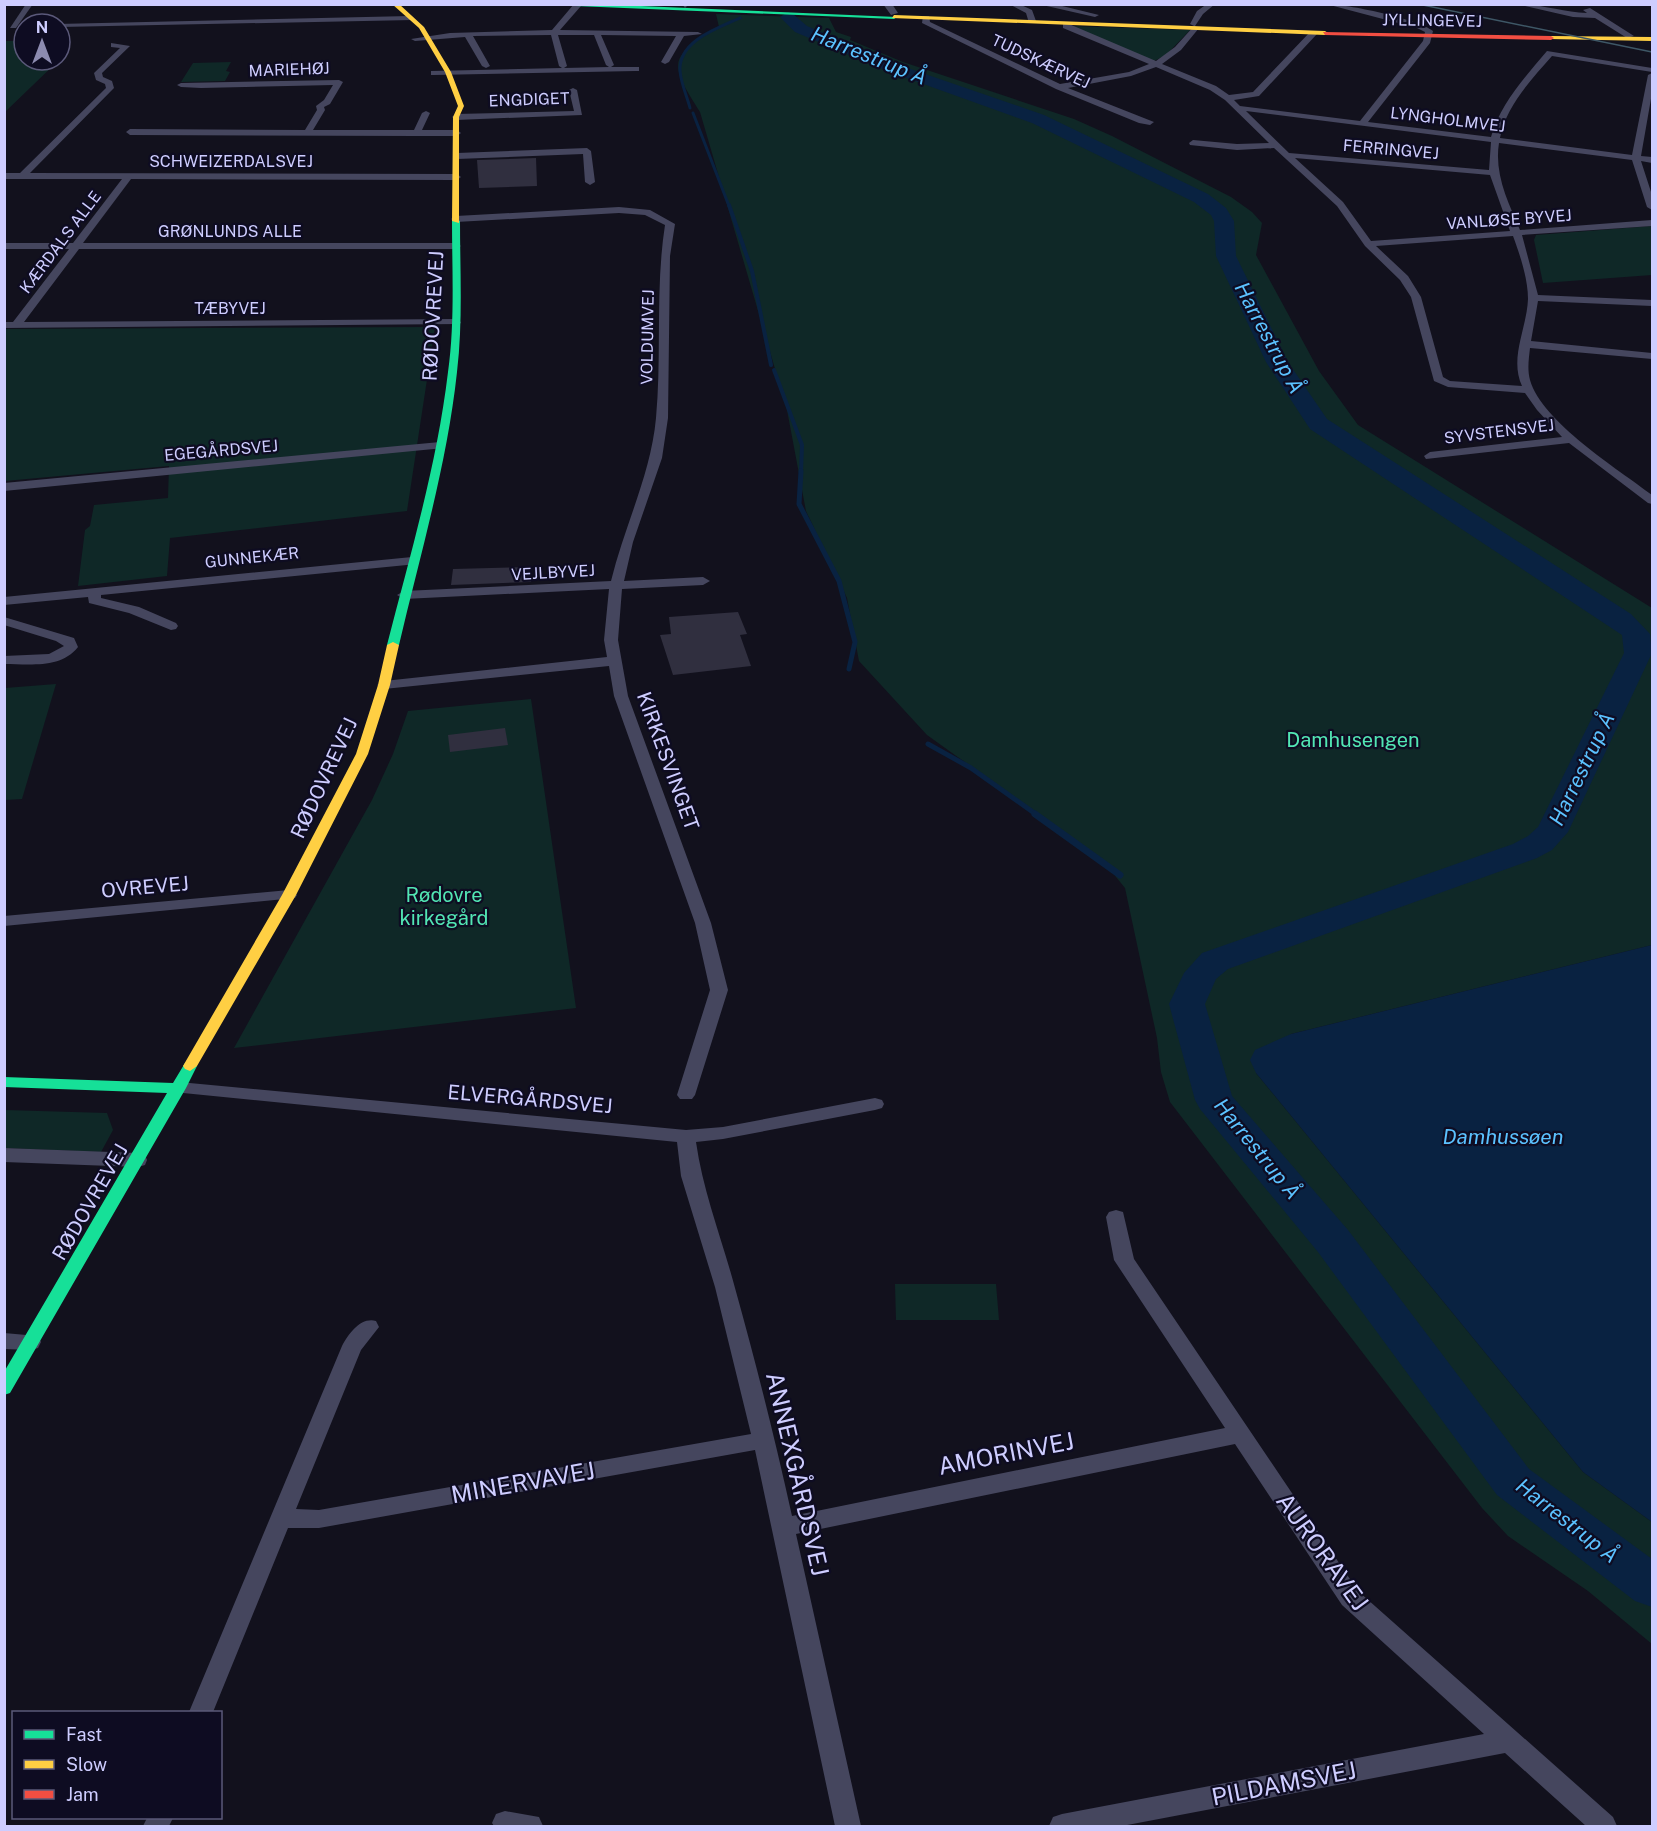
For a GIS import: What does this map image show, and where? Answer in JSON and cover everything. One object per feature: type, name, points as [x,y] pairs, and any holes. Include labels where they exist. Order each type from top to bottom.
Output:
[{"type":"street","points":[[395,4],[411,15]]},
{"type":"street","name":"JYLLINGEVEJ","points":[[530,4],[1032,20],[1428,36],[1653,37]]},
{"type":"street","name":"JYLLINGEVEJ","points":[[636,4],[890,9],[1032,20]]},
{"type":"street","points":[[1012,4],[1029,12],[1032,20]]},
{"type":"street","points":[[1041,4],[1095,15]]},
{"type":"street","points":[[1059,87],[1131,74],[1171,56],[1184,44],[1200,13],[1212,4]]},
{"type":"street","points":[[1329,4],[1420,26],[1429,31],[1428,36],[1362,123]]},
{"type":"street","points":[[1519,4],[1555,12],[1597,16]]},
{"type":"street","points":[[1578,5],[1630,36]]},
{"type":"street","points":[[554,33],[577,6]]},
{"type":"street","points":[[72,25],[411,15]]},
{"type":"street","name":"RØDOVREVEJ","points":[[4,1388],[138,1160],[289,895],[361,756],[384,685],[440,446],[453,366],[456,322],[456,115],[461,106],[448,72],[421,39],[411,34],[411,15]]},
{"type":"street","name":"TUDSKÆRVEJ","points":[[926,18],[926,23],[1059,87],[1139,120],[1150,122]]},
{"type":"street","points":[[1066,26],[1213,88],[1239,106],[1286,155],[1340,204],[1368,244],[1404,278],[1416,297],[1438,379],[1448,384],[1528,390]]},
{"type":"street","name":"JYLLINGEVEJ","points":[[1194,26],[1313,34],[1543,39],[1653,37]]},
{"type":"street","points":[[596,32],[610,65]]},
{"type":"street","points":[[421,39],[468,35],[596,32],[698,34]]},
{"type":"street","name":"ENGDIGET","points":[[554,33],[563,66]]},
{"type":"street","points":[[665,62],[681,34]]},
{"type":"street","points":[[1228,98],[1256,94],[1313,34]]},
{"type":"street","name":"ENGDIGET","points":[[468,35],[486,66]]},
{"type":"street","name":"RØDOVREVEJ","points":[[421,39],[447,107],[456,115]]},
{"type":"street","points":[[1543,39],[1550,53]]},
{"type":"street","points":[[22,176],[110,88],[109,83],[99,78],[98,73],[126,46],[114,45]]},
{"type":"street","points":[[1550,53],[1653,70]]},
{"type":"street","points":[[1550,53],[1510,100],[1493,140],[1494,173],[1500,194],[1518,233],[1533,298],[1523,366],[1528,390],[1548,416],[1573,439],[1653,500]]},
{"type":"street","points":[[434,73],[636,69]]},
{"type":"street","points":[[1653,75],[1636,158],[1653,207]]},
{"type":"street","name":"MARIEHØJ","points":[[181,85],[235,87],[268,83],[339,82],[327,102],[320,106],[321,110],[308,132]]},
{"type":"street","name":"ENGDIGET","points":[[456,115],[579,113],[573,90]]},
{"type":"street","name":"LYNGHOLMVEJ","points":[[1239,106],[1653,160]]},
{"type":"street","points":[[417,133],[426,113]]},
{"type":"street","points":[[130,132],[457,133]]},
{"type":"street","points":[[1193,143],[1237,147],[1276,145]]},
{"type":"street","points":[[457,156],[586,151],[590,182]]},
{"type":"street","name":"FERRINGVEJ","points":[[1286,155],[1494,173]]},
{"type":"street","name":"SCHWEIZERDALSVEJ","points":[[4,176],[457,177]]},
{"type":"street","name":"KÆRDALS ALLE","points":[[10,325],[76,246],[129,176]]},
{"type":"street","name":"VOLDUMVEJ","points":[[456,219],[619,210],[647,212],[670,224],[665,256],[663,403],[656,458],[627,542],[616,586],[612,629],[614,661]]},
{"type":"street","name":"VANLØSE BYVEJ","points":[[1368,244],[1653,223]]},
{"type":"street","name":"GRØNLUNDS ALLE","points":[[4,246],[456,246]]},
{"type":"street","points":[[1533,298],[1653,303]]},
{"type":"street","points":[[1564,309],[1653,313]]},
{"type":"street","name":"TÆBYVEJ","points":[[10,325],[456,322]]},
{"type":"street","points":[[1525,344],[1653,356]]},
{"type":"street","name":"SYVSTENSVEJ","points":[[1430,456],[1573,439]]},
{"type":"street","name":"EGEGÅRDSVEJ","points":[[4,488],[440,446]]},
{"type":"street","name":"GUNNEKÆR","points":[[4,601],[412,561]]},
{"type":"street","name":"VEJLBYVEJ","points":[[404,595],[703,581]]},
{"type":"street","points":[[94,591],[94,600],[134,610],[171,626]]},
{"type":"street","points":[[4,621],[69,641],[71,647],[66,653],[55,657],[4,660]]},
{"type":"street","points":[[384,685],[614,661]]},
{"type":"street","name":"KIRKESVINGET","points":[[614,661],[621,696],[703,922],[719,990],[686,1095]]},
{"type":"street","name":"OVREVEJ","points":[[4,921],[289,895]]},
{"type":"street","points":[[4,1082],[179,1088]]},
{"type":"street","name":"ELVERGÅRDSVEJ","points":[[179,1088],[686,1136],[723,1132],[875,1104]]},
{"type":"street","name":"ANNEXGÅRDSVEJ","points":[[686,1136],[691,1176],[725,1287],[764,1440],[848,1827]]},
{"type":"street","points":[[4,1155],[138,1160]]},
{"type":"street","name":"AURORAVEJ","points":[[1116,1217],[1124,1260],[1350,1599],[1604,1827]]},
{"type":"street","points":[[202,1711],[352,1346],[369,1327]]},
{"type":"street","points":[[4,1341],[32,1342]]},
{"type":"street","name":"AMORINVEJ","points":[[783,1527],[1239,1434]]},
{"type":"street","name":"MINERVAVEJ","points":[[281,1518],[320,1519],[764,1440]]},
{"type":"street","name":"PILDAMSVEJ","points":[[1062,1827],[1507,1741]]},
{"type":"street","points":[[505,1823],[530,1827]]},
{"type":"green space","name":"Damhusengen","points":[[716,14],[829,18],[836,32],[851,37],[850,40],[903,62],[1074,119],[1231,197],[1252,212],[1262,223],[1256,255],[1319,371],[1358,425],[1652,608],[1652,945],[1291,1034],[1256,1073],[1583,1472],[1652,1522],[1652,1644],[1588,1591],[1508,1536],[1482,1508],[1170,1102],[1161,1072],[1157,1038],[1125,888],[1103,861],[927,735],[859,661],[847,598],[806,511],[787,410],[700,112],[679,72],[678,63],[690,46],[719,27]]},
{"type":"green space","points":[[1068,26],[1190,30],[1166,55],[1154,61]]},
{"type":"green space","points":[[5,41],[12,41],[12,72],[47,72],[5,112]]},
{"type":"green space","points":[[231,62],[226,71],[230,72],[225,81],[181,82],[193,63]]},
{"type":"green space","points":[[1652,226],[1652,275],[1543,283],[1534,240],[1536,235]]},
{"type":"green space","points":[[435,327],[407,511],[170,538],[167,576],[78,586],[85,530],[90,526],[94,505],[168,498],[169,466],[5,481],[5,329]]},
{"type":"green space","points":[[56,684],[22,799],[5,800],[5,688]]},
{"type":"green space","name":"Rødovre kirkegård","points":[[531,699],[576,1008],[234,1048],[372,800],[393,754],[408,711]]},
{"type":"green space","points":[[5,1110],[107,1113],[113,1130],[101,1152],[5,1148]]},
{"type":"green space","points":[[895,1284],[996,1284],[999,1320],[896,1320]]},
{"type":"water","name":"Damhussøen","points":[[1652,945],[1652,1522],[1583,1472],[1256,1073],[1250,1060],[1255,1050],[1291,1034]]},
{"type":"building","points":[[536,158],[537,186],[479,188],[477,160]]},
{"type":"building","points":[[532,567],[531,582],[451,585],[453,569]]},
{"type":"building","points":[[738,612],[747,634],[740,635],[751,666],[673,675],[660,635],[671,634],[669,617]]},
{"type":"building","points":[[505,728],[508,745],[450,752],[448,735]]},
{"type":"waterway","name":"Harrestrup Å","points":[[788,17],[801,29],[893,68],[1038,119],[1201,198],[1219,212],[1224,221],[1226,256],[1277,362],[1318,424],[1621,620],[1636,634],[1639,642],[1638,653],[1552,832],[1540,843],[1525,851],[1215,961],[1202,973],[1187,1004],[1214,1100],[1333,1241],[1513,1482],[1652,1586]]},
{"type":"waterway","name":"Harrestrup Å","points":[[690,108],[680,71],[685,51],[701,37],[740,18]]},
{"type":"waterway","name":"Harrestrup Å","points":[[693,113],[729,206]]},
{"type":"waterway","name":"Harrestrup Å","points":[[729,205],[752,271],[771,365]]},
{"type":"waterway","name":"Harrestrup Å","points":[[774,370],[802,445],[801,472]]},
{"type":"waterway","name":"Harrestrup Å","points":[[801,471],[799,504],[839,581],[855,642],[849,669]]},
{"type":"waterway","name":"Harrestrup Å","points":[[928,744],[971,768],[1037,815]]},
{"type":"waterway","name":"Harrestrup Å","points":[[1035,814],[1120,875]]},
{"type":"tram line","points":[[1418,4],[1652,52]]},
{"type":"traffic: fast","points":[[530,4],[894,17]]},
{"type":"traffic: fast","points":[[393,645],[435,475],[448,406],[456,335],[456,221]]},
{"type":"traffic: fast","points":[[4,1388],[190,1066]]},
{"type":"traffic: fast","points":[[4,1082],[179,1088]]},
{"type":"traffic: slow","points":[[395,4],[421,27],[448,72],[461,106],[456,117],[456,221]]},
{"type":"traffic: slow","points":[[894,17],[1325,33]]},
{"type":"traffic: slow","points":[[1551,38],[1652,39]]},
{"type":"traffic: slow","points":[[190,1066],[289,895],[362,754],[384,685],[393,645]]},
{"type":"traffic: jam","points":[[1325,33],[1551,38]]}]
